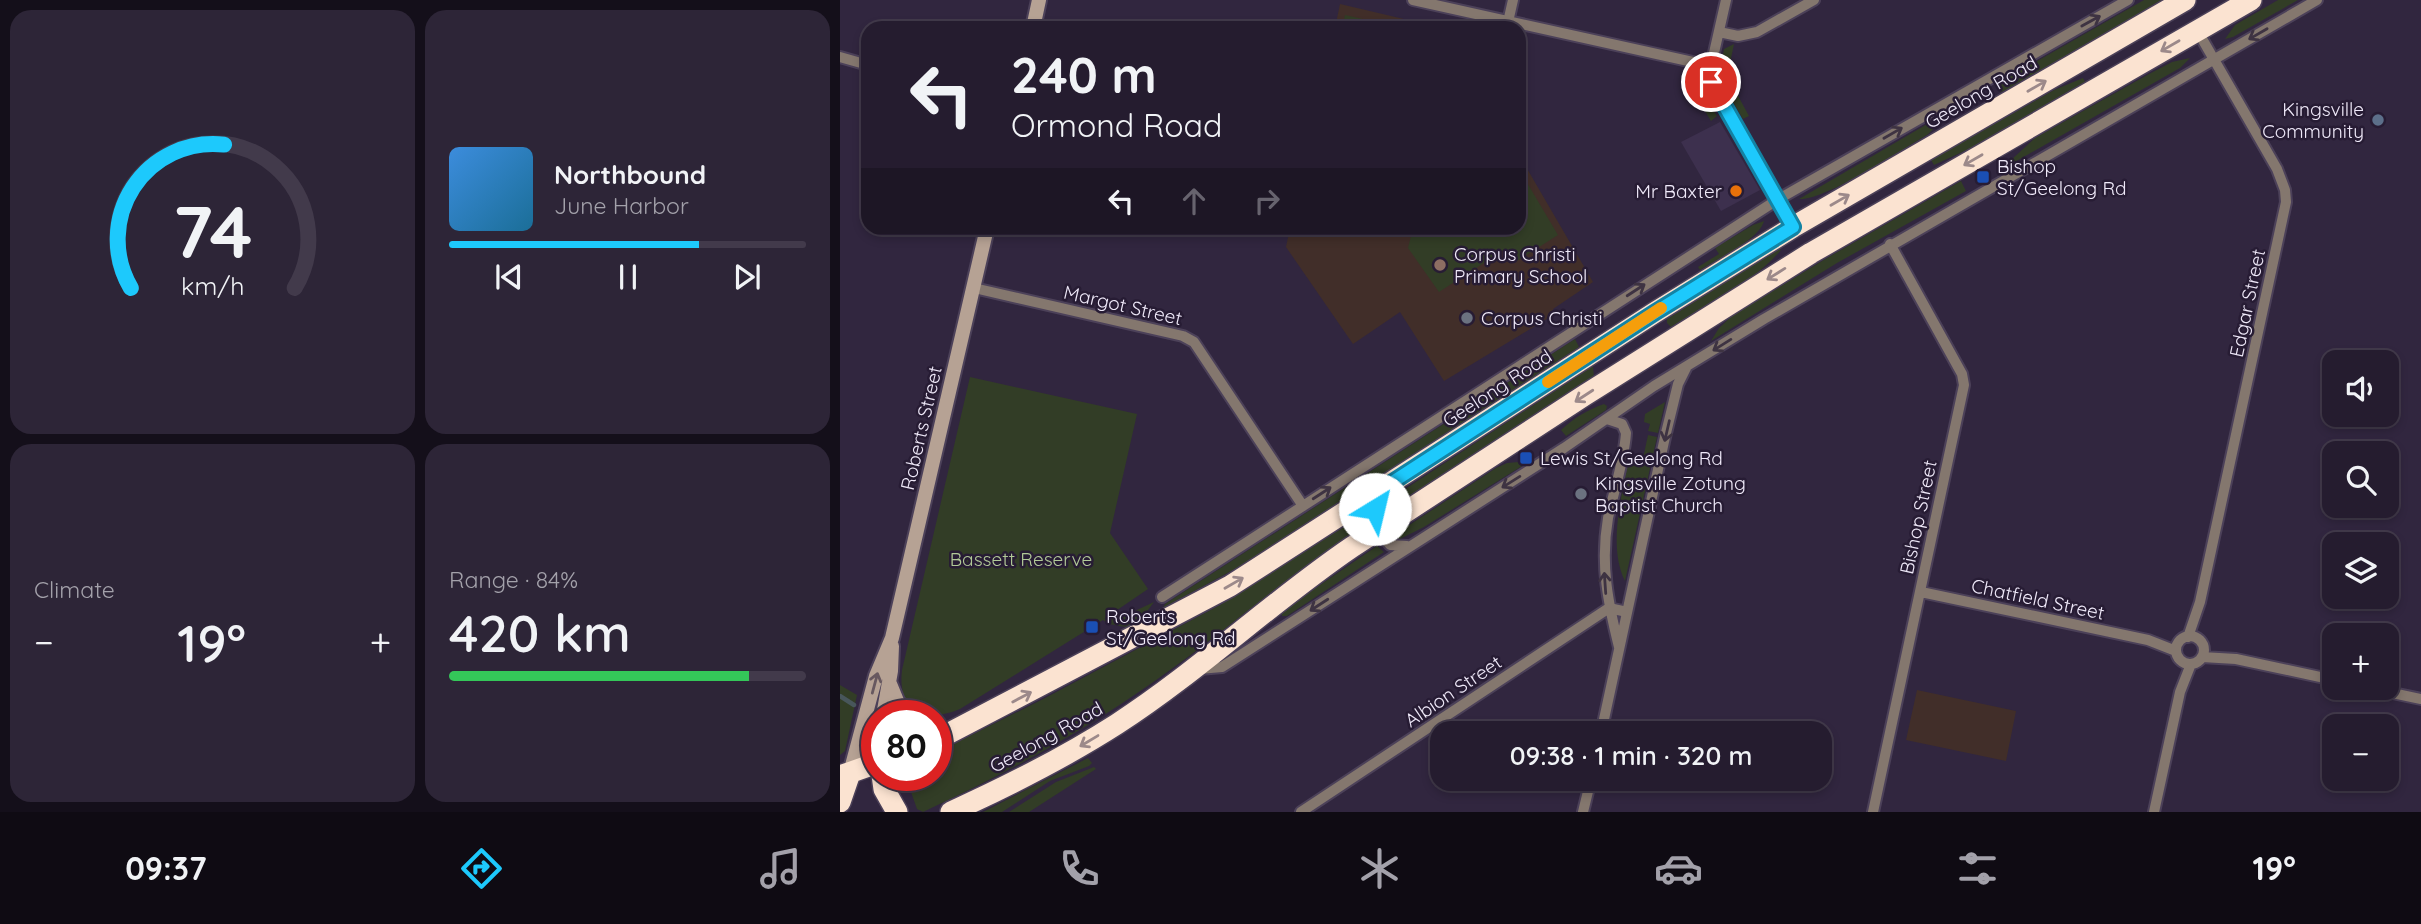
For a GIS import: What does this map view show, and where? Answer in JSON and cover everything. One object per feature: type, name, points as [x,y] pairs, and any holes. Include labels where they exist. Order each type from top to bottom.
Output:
[{"type":"highway","name":"Geelong Road","points":[[951,812],[976,806],[1118,723],[1192,670],[1302,582],[1378,530],[1585,395],[1811,253],[2250,0]]},
{"type":"highway","name":"Geelong Road","points":[[952,733],[1230,586],[1654,313],[1793,227],[2183,1]]},
{"type":"highway","points":[[2183,1],[2197,30]]},
{"type":"highway","points":[[1793,227],[1811,253]]},
{"type":"highway","points":[[1378,530],[1375,509],[1388,485]]},
{"type":"highway","points":[[840,802],[845,774]]},
{"type":"highway","points":[[879,812],[880,791]]},
{"type":"highway","points":[[885,791],[897,812]]},
{"type":"street","points":[[1034,21],[1039,0]]},
{"type":"street","points":[[1413,0],[1504,21]]},
{"type":"street","points":[[1508,21],[1514,0]]},
{"type":"street","points":[[1726,0],[1710,77],[1713,87],[1793,227]]},
{"type":"street","points":[[1719,32],[1738,36],[1757,32],[1814,0]]},
{"type":"street","name":"Geelong Road","points":[[1161,597],[1777,200],[2128,0]]},
{"type":"street","name":"Geelong Road","points":[[1192,670],[1222,667],[1607,419],[1626,404],[1890,244],[2317,0]]},
{"type":"street","points":[[1526,26],[1711,66]]},
{"type":"street","name":"Edgar Street","points":[[2154,812],[2286,202],[2285,190],[2277,169],[2197,30]]},
{"type":"street","points":[[840,57],[861,63]]},
{"type":"street","name":"Roberts Street","points":[[845,774],[876,676],[892,638],[985,235]]},
{"type":"street","name":"Bishop Street","points":[[1873,812],[1964,385],[1962,374],[1890,244]]},
{"type":"street","name":"Margot Street","points":[[974,288],[1183,336],[1194,342],[1303,506]]},
{"type":"street","points":[[1604,721],[1677,391],[1687,367]]},
{"type":"street","points":[[1607,419],[1622,424],[1626,433],[1607,524],[1604,584],[1619,650]]},
{"type":"street","points":[[1378,530],[1392,546],[1413,544]]},
{"type":"street","name":"Chatfield Street","points":[[1921,592],[2322,677]]},
{"type":"street","points":[[1609,608],[1627,612]]},
{"type":"street","name":"Albion Street","points":[[1301,812],[1609,608]]},
{"type":"street","name":"Roberts Street","points":[[886,700],[892,638]]},
{"type":"street","points":[[890,683],[897,700]]},
{"type":"street","points":[[2399,694],[2421,699]]},
{"type":"street","points":[[952,728],[961,729]]},
{"type":"street","points":[[1583,812],[1588,791]]},
{"type":"shaded area","points":[[1340,4],[1412,21],[1336,21]]},
{"type":"shaded area","points":[[1720,122],[1760,190],[1721,211],[1681,142]]},
{"type":"shaded area","name":"Corpus Christi Primary School","points":[[1526,167],[1593,282],[1553,309],[1555,314],[1444,381],[1400,312],[1353,344],[1286,247],[1289,235],[1526,235]]},
{"type":"shaded area","points":[[1917,690],[2016,711],[2006,761],[1906,740]]},
{"type":"green space","points":[[2144,0],[2164,0],[2004,91],[2000,92],[1995,85]]},
{"type":"green space","points":[[2278,0],[2298,0],[2225,39],[2235,25]]},
{"type":"green space","points":[[1345,15],[1372,21],[1344,21]]},
{"type":"green space","points":[[1734,44],[1730,63],[1724,66],[1724,70],[1749,116],[1743,119],[1719,78],[1724,49]]},
{"type":"green space","points":[[2190,58],[2180,68],[2013,163],[2011,160],[2035,138],[2172,62]]},
{"type":"green space","points":[[1691,73],[1717,116],[1711,121],[1690,86]]},
{"type":"green space","points":[[2083,78],[2085,82],[1971,148],[1934,165],[1931,160],[2054,90]]},
{"type":"green space","points":[[1934,120],[1938,125],[1927,135],[1882,162],[1844,184],[1799,199]]},
{"type":"green space","points":[[1526,181],[1558,235],[1514,263],[1504,250],[1439,292],[1408,248],[1411,235],[1526,235]]},
{"type":"green space","points":[[1961,181],[1966,191],[1837,263],[1711,341],[1719,328],[1733,315]]},
{"type":"green space","points":[[1764,221],[1761,228],[1746,242],[1700,270],[1698,267],[1719,254],[1715,248]]},
{"type":"green space","points":[[1778,249],[1781,250],[1770,262],[1744,283],[1671,327],[1667,323],[1667,319]]},
{"type":"green space","points":[[1575,339],[1579,347],[1244,564],[1163,608],[1165,604]]},
{"type":"green space","points":[[1593,366],[1594,378],[1394,507],[1383,510],[1399,493]]},
{"type":"green space","name":"Bassett Reserve","points":[[970,377],[1137,414],[1110,533],[1148,589],[1104,619],[1124,616],[1154,602],[1142,618],[1126,627],[1103,620],[952,711],[952,700],[906,700],[902,670]]},
{"type":"green space","points":[[1665,402],[1658,433],[1648,431],[1650,424],[1644,422],[1645,414]]},
{"type":"green space","points":[[1604,404],[1607,406],[1606,410],[1566,436],[1561,430],[1581,415]]},
{"type":"green space","points":[[1648,435],[1657,437],[1625,581],[1617,553],[1620,506],[1629,460],[1642,463]]},
{"type":"green space","points":[[1519,462],[1522,466],[1424,527],[1400,539],[1391,537],[1496,468]]},
{"type":"green space","points":[[1363,515],[1365,524],[1358,530],[1124,702],[1069,736],[982,783],[923,812],[917,809],[911,791],[952,791],[952,745],[1220,605]]},
{"type":"green space","points":[[1377,546],[1384,552],[1287,616],[1282,616],[1282,611]]},
{"type":"green space","points":[[840,685],[857,695],[845,751],[840,755]]},
{"type":"green space","points":[[1088,758],[1092,763],[1089,766],[1050,781],[1002,812],[983,812]]},
{"type":"green space","points":[[1094,767],[1096,769],[1029,812],[1009,812],[1056,782]]},
{"type":"waterway","points":[[840,696],[854,705]]},
{"type":"slow traffic","points":[[1548,382],[1661,308]]},
{"type":"place","name":"Kingsville Community","points":[[2378,120]]},
{"type":"place","name":"Bishop St/Geelong Rd","points":[[1983,177]]},
{"type":"place","name":"Mr Baxter","points":[[1736,191]]},
{"type":"place","name":"Corpus Christi Primary School","points":[[1440,265]]},
{"type":"place","name":"Corpus Christi","points":[[1467,318]]},
{"type":"place","name":"Lewis St/Geelong Rd","points":[[1526,458]]},
{"type":"place","name":"Kingsville Zotung Baptist Church","points":[[1581,494]]},
{"type":"place","name":"Roberts St/Geelong Rd","points":[[1092,627]]},
{"type":"route","points":[[1375,509],[1388,485],[1654,313],[1793,227],[1711,82]]}]
